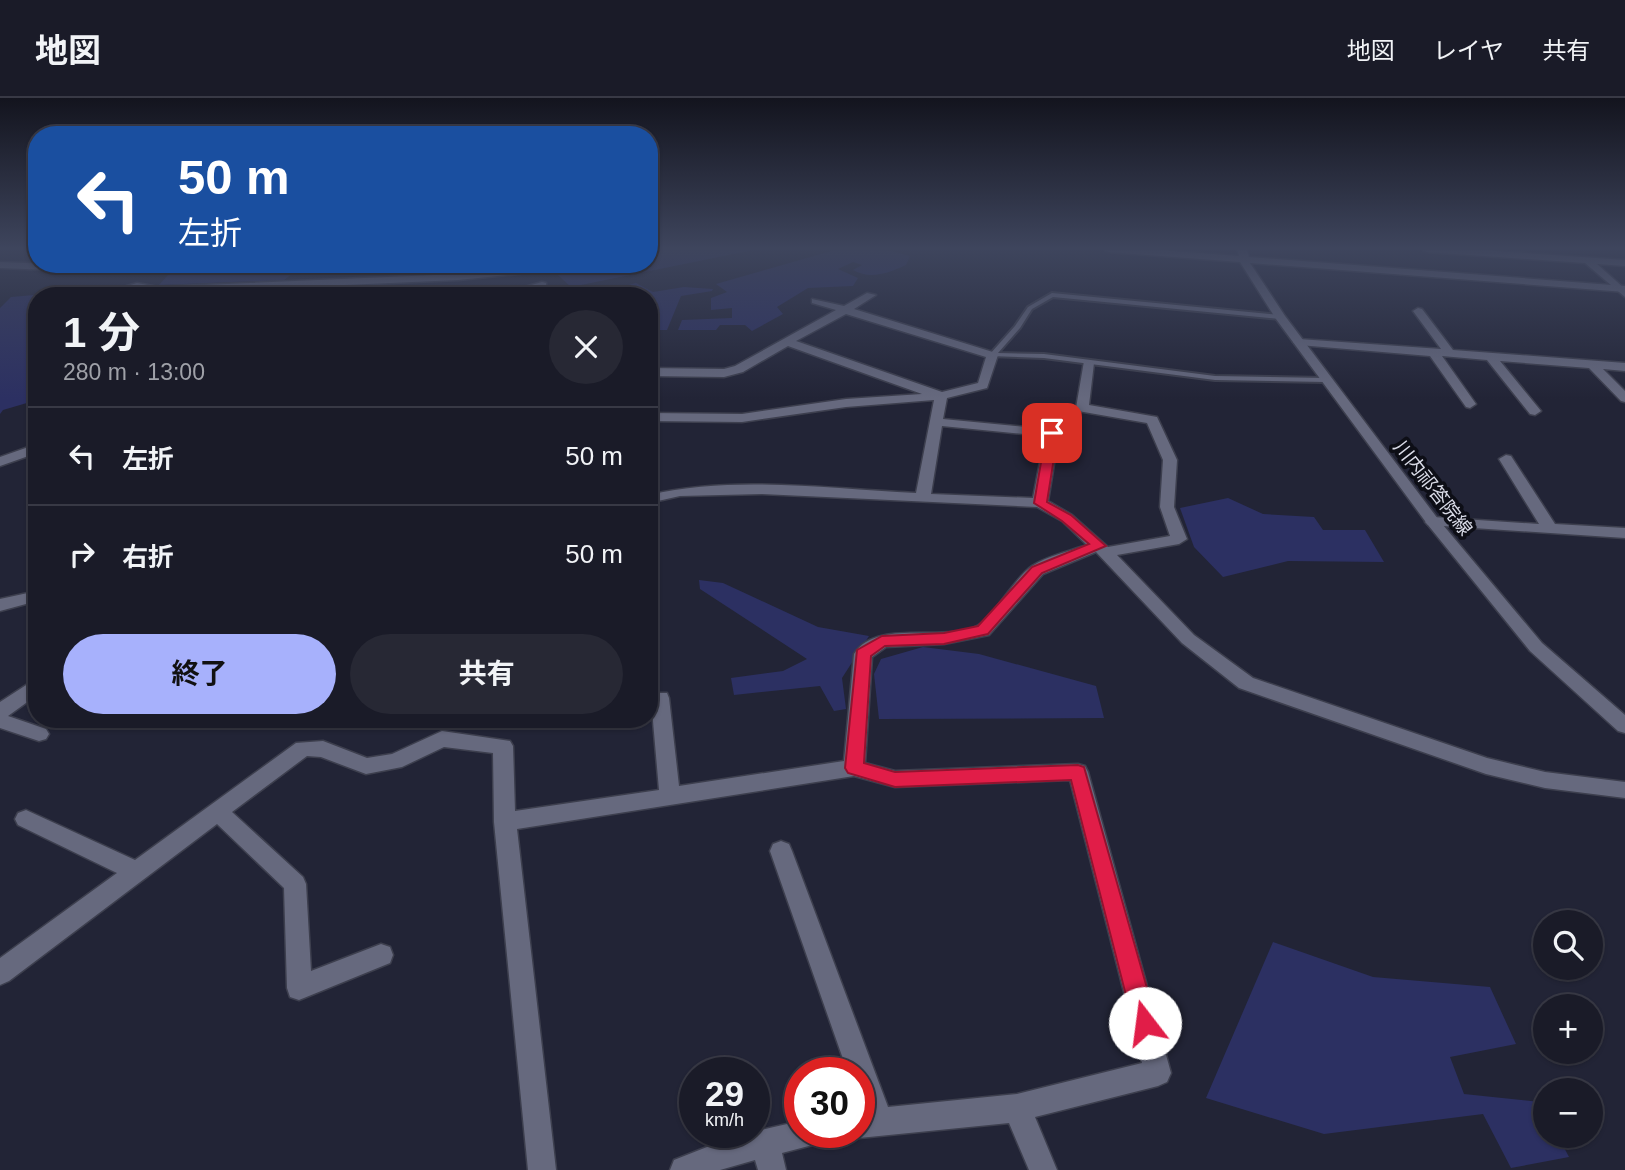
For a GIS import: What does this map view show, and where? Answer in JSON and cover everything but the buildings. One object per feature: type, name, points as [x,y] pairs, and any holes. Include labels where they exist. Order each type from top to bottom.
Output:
[{"type":"street","points":[[658,372],[724,373],[739,369],[864,299]]},
{"type":"street","name":"川内祁答院線","points":[[1269,299],[1326,380],[1433,522],[1536,647],[1625,726]]},
{"type":"street","points":[[658,417],[742,418],[846,403],[942,396],[982,385],[992,355],[816,301]]},
{"type":"street","points":[[1418,311],[1450,354]]},
{"type":"street","points":[[787,342],[942,396]]},
{"type":"street","points":[[1299,342],[1625,367]]},
{"type":"street","points":[[1434,352],[1470,404]]},
{"type":"street","points":[[1491,357],[1535,411]]},
{"type":"street","points":[[854,768],[863,654],[882,641],[944,638],[983,631],[1037,570],[1102,549],[1179,539],[1167,507],[1170,460],[1152,420],[1082,408],[1088,363]]},
{"type":"street","points":[[1592,364],[1625,398]]},
{"type":"street","points":[[923,497],[942,396]]},
{"type":"street","points":[[936,422],[1052,433],[1040,503]]},
{"type":"street","points":[[0,462],[28,451]]},
{"type":"street","points":[[1506,459],[1549,527]]},
{"type":"street","points":[[658,497],[709,490],[1040,503],[1067,518],[1102,549],[1188,639],[1247,683],[1486,766],[1557,782],[1625,790]]},
{"type":"street","points":[[1433,522],[1625,533]]},
{"type":"street","points":[[3,601],[28,597]]},
{"type":"street","points":[[0,712],[28,692]]},
{"type":"street","points":[[660,698],[670,796]]},
{"type":"street","points":[[0,721],[39,734]]},
{"type":"street","points":[[0,973],[303,748],[323,749],[366,766],[395,761],[442,739],[503,746],[505,822],[542,1170]]},
{"type":"street","points":[[505,822],[854,768],[895,779],[1078,772],[1158,1073],[1017,1108],[875,1121]]},
{"type":"street","points":[[218,811],[295,884],[299,988],[381,955]]},
{"type":"street","points":[[26,819],[137,872]]},
{"type":"street","points":[[781,851],[848,1057]]},
{"type":"street","points":[[1017,1108],[1043,1170]]},
{"type":"street","points":[[684,1170],[742,1148]]},
{"type":"street","points":[[766,1148],[772,1170]]},
{"type":"lane","points":[[992,355],[1018,327],[1030,308],[1046,299]]},
{"type":"lane","points":[[1085,299],[1280,317]]},
{"type":"lane","points":[[992,355],[1044,356],[1215,378],[1326,380]]},
{"type":"shaded area","points":[[9,299],[28,299],[28,403],[3,410],[0,414],[0,308]]},
{"type":"shaded area","points":[[658,299],[680,299],[667,330],[658,330]]},
{"type":"shaded area","points":[[711,299],[790,299],[777,307],[783,314],[752,331],[745,325],[720,325],[716,330],[678,330],[682,320],[732,318],[732,308],[711,310]]},
{"type":"shaded area","points":[[1228,498],[1263,514],[1314,517],[1323,530],[1365,530],[1384,562],[1288,561],[1223,577],[1194,547],[1180,508]]},
{"type":"shaded area","points":[[699,580],[723,583],[818,627],[869,636],[842,678],[846,709],[834,711],[820,686],[734,695],[731,678],[783,671],[807,659],[700,589]]},
{"type":"shaded area","points":[[923,647],[979,654],[1096,686],[1104,718],[879,719],[874,674],[881,659]]},
{"type":"shaded area","points":[[1273,942],[1373,977],[1490,987],[1516,1044],[1450,1057],[1464,1094],[1533,1101],[1533,1148],[1564,1148],[1569,1157],[1511,1168],[1483,1114],[1324,1134],[1206,1098]]},
{"type":"route","points":[[1052,433],[1040,503],[1067,518],[1098,546],[1037,570],[983,631],[944,638],[882,641],[863,654],[854,768],[895,779],[1078,772],[1145,1023]]}]
